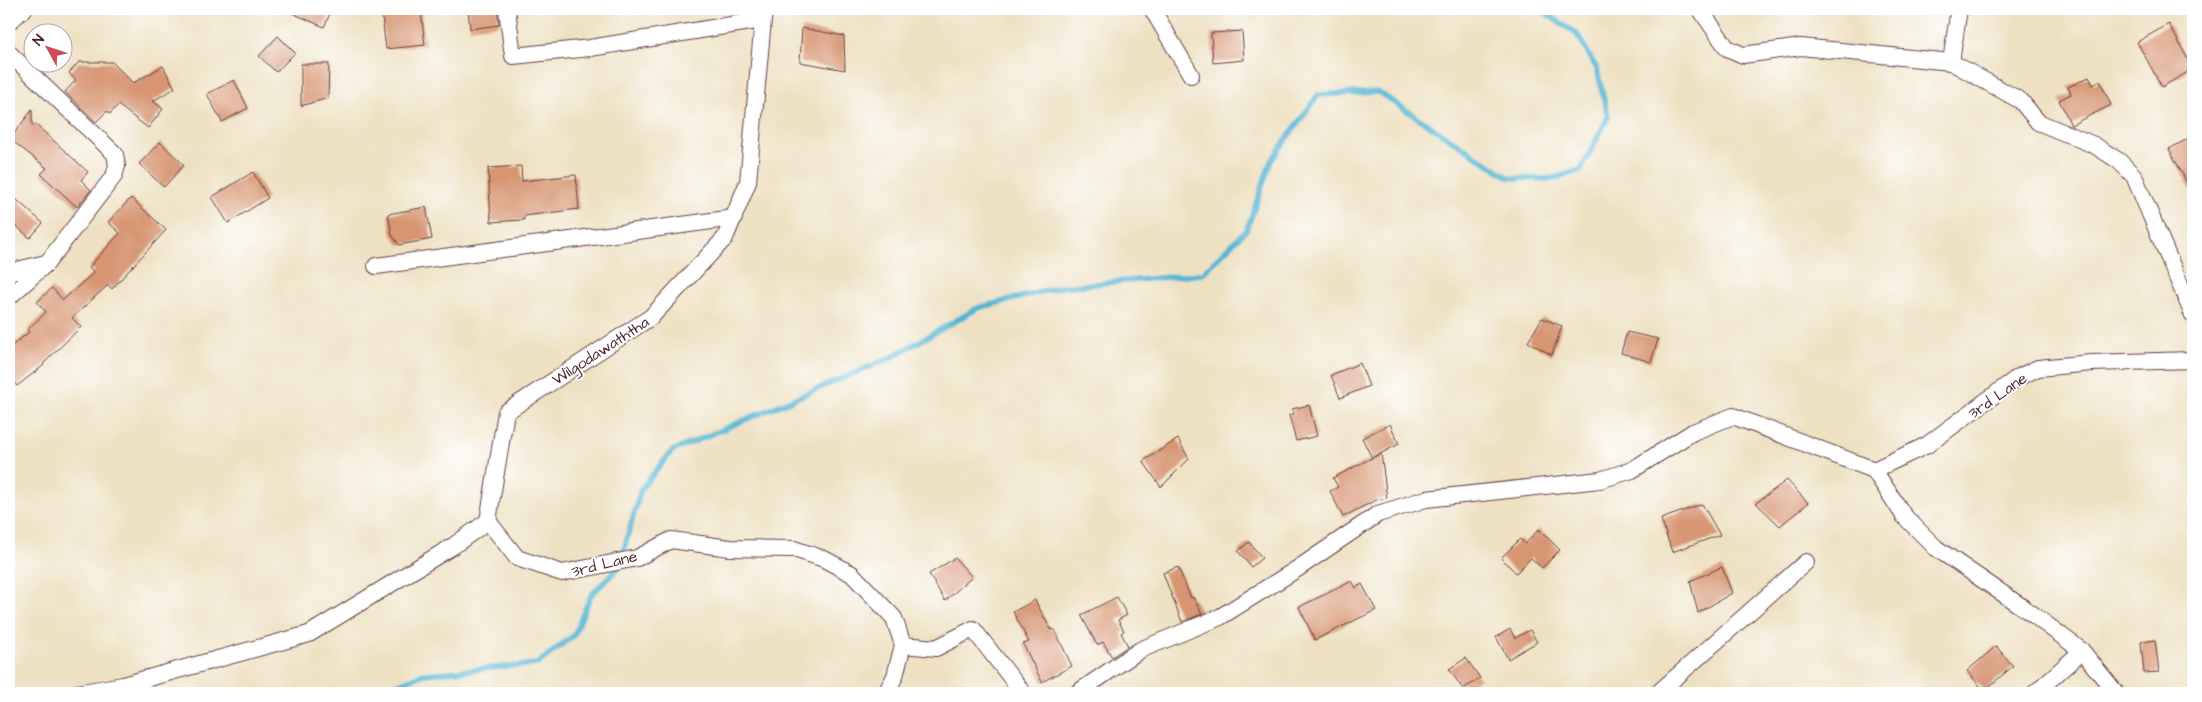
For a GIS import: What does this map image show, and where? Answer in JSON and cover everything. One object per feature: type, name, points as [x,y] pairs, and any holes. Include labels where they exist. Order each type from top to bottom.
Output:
[{"type":"street","points":[[9,22],[24,9]]},
{"type":"street","points":[[507,9],[513,56],[590,48],[763,15]]},
{"type":"street","points":[[1152,9],[1191,75]]},
{"type":"street","points":[[1700,9],[1727,48],[1743,55],[1801,47],[1951,62],[2021,101],[2038,122],[2094,144],[2119,161],[2134,176],[2193,315]]},
{"type":"street","points":[[1951,62],[1959,9]]},
{"type":"street","name":"Wilgodawaththa","points":[[488,521],[506,412],[651,317],[725,238],[748,182],[763,15]]},
{"type":"street","points":[[9,53],[115,154],[117,166],[114,176],[47,263],[9,297]]},
{"type":"street","points":[[376,266],[734,218]]},
{"type":"street","points":[[9,272],[47,263]]},
{"type":"street","name":"3rd Lane","points":[[1874,470],[1927,445],[2018,378],[2038,368],[2091,363],[2193,360]]},
{"type":"street","points":[[1077,693],[1140,650],[1220,617],[1297,569],[1378,514],[1426,499],[1600,480],[1632,470],[1694,432],[1733,416],[1874,470],[1904,516],[1936,548],[2032,612],[2082,651],[2116,693]]},
{"type":"street","points":[[77,693],[123,685],[309,634],[453,546],[488,521]]},
{"type":"street","name":"3rd Lane","points":[[488,521],[517,558],[562,573],[636,558],[671,540],[730,548],[794,549],[824,559],[852,574],[894,618],[903,645]]},
{"type":"street","points":[[1658,693],[1806,562]]},
{"type":"street","points":[[886,693],[895,676],[903,645],[936,648],[973,629],[1023,693]]},
{"type":"street","points":[[2035,693],[2082,651]]},
{"type":"building","points":[[283,9],[332,9],[324,27]]},
{"type":"building","points":[[468,9],[497,9],[499,25],[470,29]]},
{"type":"building","points":[[421,11],[425,45],[386,49],[382,16]]},
{"type":"building","points":[[2169,24],[2193,69],[2162,87],[2137,42]]},
{"type":"building","points":[[802,28],[844,36],[845,70],[800,62]]},
{"type":"building","points":[[1242,31],[1244,60],[1213,63],[1211,33]]},
{"type":"building","points":[[278,36],[295,53],[276,72],[259,56]]},
{"type":"building","points":[[79,62],[112,62],[133,83],[163,66],[175,88],[153,101],[163,109],[148,128],[118,105],[110,114],[107,111],[96,122],[65,92],[76,80],[69,73],[72,72]]},
{"type":"building","points":[[301,64],[329,64],[328,98],[301,106]]},
{"type":"building","points":[[2089,77],[2093,85],[2100,81],[2111,105],[2071,125],[2059,100],[2071,94],[2068,87]]},
{"type":"building","points":[[234,80],[248,108],[222,122],[207,94]]},
{"type":"building","points":[[32,110],[32,126],[35,124],[88,172],[81,180],[91,190],[77,207],[41,174],[47,168],[10,139]]},
{"type":"building","points":[[2193,136],[2193,194],[2169,149]]},
{"type":"building","points":[[160,142],[184,165],[164,187],[139,164]]},
{"type":"building","points":[[521,166],[522,181],[576,175],[579,209],[524,216],[524,220],[491,222],[488,168]]},
{"type":"building","points":[[253,172],[268,198],[228,223],[212,197]]},
{"type":"building","points":[[9,193],[43,223],[30,238],[9,220]]},
{"type":"building","points":[[131,198],[166,230],[112,289],[108,285],[72,318],[81,327],[44,365],[17,386],[9,376],[9,348],[29,332],[27,330],[46,312],[37,302],[52,288],[63,300],[94,272],[89,267],[120,233],[108,222]]},
{"type":"building","points":[[426,207],[432,239],[399,245],[392,235],[388,214]]},
{"type":"building","points":[[1542,318],[1562,326],[1552,355],[1528,342]]},
{"type":"building","points":[[1627,332],[1658,339],[1651,362],[1621,353]]},
{"type":"building","points":[[1360,363],[1369,386],[1340,398],[1331,375]]},
{"type":"building","points":[[1309,405],[1317,436],[1296,441],[1289,415],[1294,414],[1292,409]]},
{"type":"building","points":[[1390,424],[1399,444],[1372,458],[1362,438]]},
{"type":"building","points":[[1178,439],[1189,459],[1161,487],[1143,461]]},
{"type":"building","points":[[1381,453],[1387,498],[1376,500],[1343,517],[1330,491],[1338,487],[1333,478]]},
{"type":"building","points":[[1787,480],[1808,503],[1780,526],[1756,503]]},
{"type":"building","points":[[1702,504],[1720,535],[1672,552],[1661,519]]},
{"type":"building","points":[[1539,529],[1560,550],[1542,568],[1531,558],[1516,573],[1501,558],[1520,539],[1525,544]]},
{"type":"building","points":[[1249,542],[1262,558],[1251,567],[1238,551]]},
{"type":"building","points":[[955,558],[972,577],[945,601],[929,574]]},
{"type":"building","points":[[1178,567],[1191,598],[1193,597],[1202,614],[1182,622],[1163,573]]},
{"type":"building","points":[[1722,567],[1732,593],[1698,613],[1690,581]]},
{"type":"building","points":[[1352,581],[1356,588],[1362,584],[1376,610],[1315,640],[1299,607]]},
{"type":"building","points":[[1117,597],[1127,615],[1118,620],[1124,631],[1121,633],[1128,646],[1112,657],[1103,642],[1097,645],[1081,615]]},
{"type":"building","points":[[1035,600],[1051,630],[1054,629],[1072,666],[1042,682],[1023,644],[1029,642],[1013,612]]},
{"type":"building","points":[[1510,629],[1515,638],[1530,630],[1537,642],[1508,659],[1496,637]]},
{"type":"building","points":[[2155,640],[2159,672],[2144,673],[2141,642]]},
{"type":"building","points":[[1996,646],[2013,666],[1984,691],[1967,671]]},
{"type":"building","points":[[1466,658],[1480,678],[1463,689],[1449,669]]},
{"type":"waterway","points":[[377,693],[424,674],[537,664],[574,635],[591,595],[619,567],[641,489],[672,451],[890,358],[978,308],[1061,287],[1202,274],[1247,229],[1271,161],[1318,95],[1378,92],[1510,178],[1551,179],[1581,170],[1608,117],[1597,69],[1577,34],[1539,9]]}]
